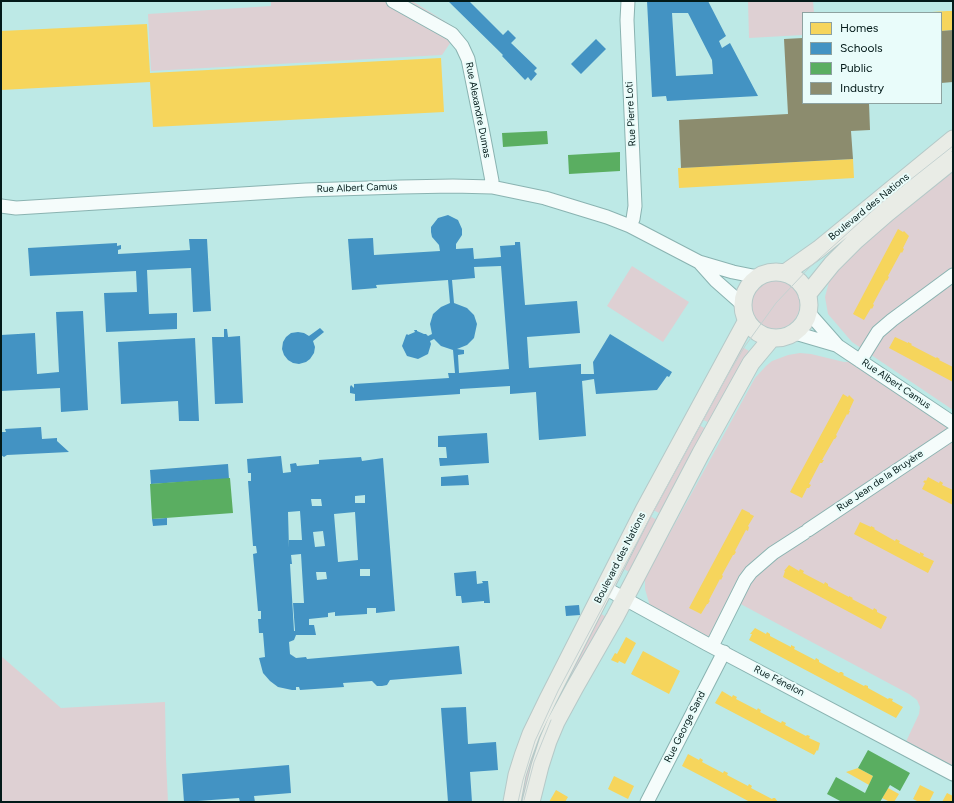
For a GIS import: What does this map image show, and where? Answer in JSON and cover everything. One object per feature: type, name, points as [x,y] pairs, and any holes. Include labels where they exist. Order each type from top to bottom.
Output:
[{"type":"main road","name":"Boulevard des Nations","points":[[785,273],[819,248],[953,139]]},
{"type":"main road","name":"Boulevard des Nations","points":[[808,304],[832,264],[856,240],[953,160]]},
{"type":"main road","points":[[767,273],[785,273],[797,280],[802,285],[808,304],[803,324],[795,333],[784,338],[771,339],[760,335],[746,322],[742,304],[746,289],[758,277],[767,273]]},
{"type":"main road","name":"Boulevard des Nations","points":[[512,802],[517,775],[531,734],[649,500],[746,322]]},
{"type":"main road","points":[[531,802],[540,766],[556,722],[625,598],[701,454],[751,364],[771,339]]},
{"type":"street","name":"Rue Alexandre Dumas","points":[[393,1],[452,34],[462,46],[468,59],[491,174],[492,187]]},
{"type":"street","name":"Rue Pierre Loti","points":[[628,1],[627,20],[635,206],[633,219],[630,226]]},
{"type":"street","name":"Rue Albert Camus","points":[[1,206],[31,207],[306,190],[423,186],[492,187],[561,203],[607,217],[630,226],[699,262],[733,272],[758,277]]},
{"type":"street","name":"Rue Albert Camus","points":[[699,262],[742,304]]},
{"type":"street","points":[[860,361],[878,332],[953,275]]},
{"type":"street","name":"Rue Albert Camus","points":[[808,304],[838,346]]},
{"type":"street","name":"Rue Albert Camus","points":[[795,333],[838,346],[953,423]]},
{"type":"street","name":"Rue Jean de la Bruyère","points":[[718,649],[746,580],[751,572],[772,553],[953,433]]},
{"type":"street","name":"Rue Fénelon","points":[[605,588],[953,774]]},
{"type":"street","name":"Rue George Sand","points":[[647,802],[718,649]]},
{"type":"shaded area","points":[[271,1],[412,1],[459,30],[442,55],[151,71],[148,14],[271,6]]},
{"type":"shaded area","points":[[748,1],[813,1],[814,12],[802,12],[802,35],[749,38]]},
{"type":"shaded area","points":[[953,171],[953,410],[852,342],[828,314],[825,297],[830,278],[845,260]]},
{"type":"shaded area","points":[[632,266],[689,302],[663,342],[607,306]]},
{"type":"shaded area","points":[[775,279],[785,281],[793,286],[798,294],[800,304],[798,314],[793,322],[785,327],[775,329],[765,327],[757,322],[752,314],[750,304],[752,294],[757,286],[765,281]]},
{"type":"shaded area","points":[[739,345],[754,354],[714,425],[697,417]]},
{"type":"shaded area","points":[[800,353],[811,354],[844,362],[860,361],[953,423],[953,774],[903,748],[919,714],[920,707],[917,700],[909,694],[735,601],[712,646],[652,613],[645,589],[645,578],[755,378],[772,361],[788,355]]},
{"type":"shaded area","points":[[699,425],[706,429],[661,514],[653,510]]},
{"type":"shaded area","points":[[646,514],[661,522],[633,574],[620,567]]},
{"type":"shaded area","points":[[596,611],[610,619],[528,802],[515,802],[524,760]]},
{"type":"shaded area","points":[[1,656],[61,708],[165,702],[168,802],[1,802]]},
{"type":"building: Homes","points":[[953,11],[953,30],[942,31],[942,12],[932,12]]},
{"type":"building: Homes","points":[[147,24],[150,73],[441,58],[444,112],[153,127],[150,82],[1,90],[1,31]]},
{"type":"building: Homes","points":[[853,159],[854,178],[679,188],[678,168]]},
{"type":"building: Homes","points":[[898,229],[903,232],[904,231],[909,236],[902,253],[901,252],[888,276],[887,281],[886,280],[873,304],[872,309],[871,308],[864,320],[853,314]]},
{"type":"building: Homes","points":[[895,337],[912,344],[911,345],[936,358],[937,357],[940,359],[939,360],[953,367],[953,382],[889,348]]},
{"type":"building: Homes","points":[[843,394],[848,397],[849,395],[854,400],[850,411],[822,460],[824,460],[820,463],[809,484],[811,485],[807,488],[802,498],[790,492]]},
{"type":"building: Homes","points":[[928,477],[939,483],[940,481],[943,483],[942,485],[953,490],[953,505],[922,489],[925,483],[923,482],[925,480],[926,481]]},
{"type":"building: Homes","points":[[742,509],[754,516],[748,526],[748,531],[746,530],[735,551],[736,552],[709,600],[710,601],[701,614],[689,608]]},
{"type":"building: Homes","points":[[860,522],[875,528],[874,529],[895,541],[896,539],[900,541],[899,543],[920,554],[920,552],[924,554],[923,556],[934,561],[928,573],[854,534]]},
{"type":"building: Homes","points":[[789,565],[799,571],[800,569],[804,571],[803,573],[824,584],[825,582],[828,586],[873,610],[874,608],[877,610],[877,612],[887,617],[881,629],[783,577],[784,571]]},
{"type":"building: Homes","points":[[755,628],[766,634],[767,632],[770,636],[791,647],[791,645],[795,647],[794,649],[815,660],[816,658],[819,662],[839,673],[842,672],[844,674],[843,675],[864,686],[868,686],[868,688],[888,699],[893,699],[892,701],[903,707],[896,718],[749,640],[752,634],[750,634]]},
{"type":"building: Homes","points":[[626,637],[636,643],[625,664],[619,661],[618,663],[611,660],[615,653],[617,654]]},
{"type":"building: Homes","points":[[643,651],[680,671],[669,694],[631,674]]},
{"type":"building: Homes","points":[[722,691],[732,697],[733,695],[737,697],[736,699],[757,710],[758,708],[761,710],[760,712],[781,723],[782,721],[786,723],[785,725],[806,736],[810,736],[809,738],[820,743],[818,751],[817,750],[814,755],[715,703]]},
{"type":"building: Homes","points":[[688,754],[699,760],[700,758],[703,760],[702,762],[723,773],[724,771],[728,773],[727,775],[748,786],[749,784],[752,786],[751,788],[772,799],[775,798],[778,802],[750,802],[682,766]]},
{"type":"building: Homes","points":[[858,768],[873,776],[869,785],[846,772]]},
{"type":"building: Homes","points":[[614,776],[634,786],[628,799],[608,789]]},
{"type":"building: Homes","points":[[920,785],[934,792],[929,802],[919,802],[913,799]]},
{"type":"building: Homes","points":[[888,788],[899,794],[894,802],[890,802],[882,798]]},
{"type":"building: Homes","points":[[556,790],[568,797],[565,802],[549,802]]},
{"type":"building: Homes","points":[[947,793],[953,796],[953,802],[942,802]]},
{"type":"building: Schools","points":[[448,1],[469,1],[503,35],[508,30],[516,38],[511,43],[537,68],[534,71],[537,74],[531,81],[528,77],[525,80],[502,56],[503,55]]},
{"type":"building: Schools","points":[[647,1],[708,1],[726,36],[719,41],[722,48],[730,43],[758,96],[667,101],[666,96],[652,97]],"holes":[[[672,13],[688,13],[712,60],[713,74],[676,76]]]},
{"type":"building: Schools","points":[[596,39],[606,49],[581,74],[571,64]]},
{"type":"building: Schools","points":[[448,215],[458,220],[462,229],[462,235],[456,244],[456,249],[473,248],[474,259],[501,257],[500,246],[515,245],[515,242],[520,242],[525,305],[577,301],[580,333],[527,337],[529,368],[581,364],[581,374],[594,374],[593,362],[610,334],[672,372],[669,377],[667,376],[657,390],[596,394],[594,379],[582,381],[586,436],[539,440],[536,392],[510,394],[510,386],[460,389],[460,394],[355,401],[355,394],[350,393],[350,387],[351,385],[354,388],[354,384],[449,378],[448,373],[455,373],[453,350],[441,346],[434,339],[430,341],[431,344],[428,354],[418,359],[407,356],[402,346],[406,335],[415,332],[414,330],[428,336],[432,334],[430,324],[433,314],[441,307],[450,303],[448,280],[376,285],[377,288],[352,290],[348,239],[373,238],[374,255],[440,251],[439,245],[432,237],[431,232],[431,227],[438,218]],"holes":[[[501,266],[509,369],[459,373],[458,355],[464,354],[464,350],[457,349],[467,345],[474,338],[477,324],[474,315],[467,308],[454,303],[452,280],[475,278],[474,267]]]},
{"type":"building: Schools","points":[[189,239],[207,239],[211,311],[193,312],[191,268],[147,270],[149,314],[177,313],[177,329],[106,332],[104,293],[137,292],[136,271],[30,276],[28,248],[117,243],[117,246],[121,245],[121,249],[118,250],[118,254],[190,250]]},
{"type":"building: Schools","points":[[83,311],[88,410],[61,412],[60,388],[1,391],[1,335],[35,333],[37,374],[59,372],[56,312]]},
{"type":"building: Schools","points":[[320,328],[324,332],[313,341],[315,347],[314,353],[310,359],[299,364],[288,360],[282,349],[283,342],[286,337],[291,333],[298,332],[309,336]]},
{"type":"building: Schools","points":[[224,329],[227,329],[228,337],[240,336],[243,403],[215,404],[212,337],[224,337]]},
{"type":"building: Schools","points":[[195,338],[199,421],[179,421],[178,401],[121,404],[118,342]]},
{"type":"building: Schools","points":[[41,427],[42,439],[57,438],[57,441],[69,452],[7,455],[4,457],[1,455],[1,432],[6,432],[5,429]]},
{"type":"building: Schools","points":[[487,433],[489,463],[440,466],[439,458],[447,458],[446,447],[438,447],[438,436]]},
{"type":"building: Schools","points":[[281,456],[283,473],[291,472],[290,464],[296,463],[297,466],[319,464],[319,460],[361,457],[362,461],[383,458],[395,611],[376,613],[376,608],[367,608],[367,614],[335,616],[335,612],[328,613],[328,617],[309,619],[309,625],[314,625],[316,635],[296,635],[294,640],[289,642],[290,654],[296,658],[306,657],[307,659],[459,646],[462,674],[390,680],[387,685],[382,686],[377,686],[372,681],[343,683],[344,687],[300,690],[299,687],[296,687],[296,690],[292,690],[278,687],[270,681],[263,673],[259,658],[265,657],[263,633],[259,633],[258,619],[261,619],[261,611],[258,611],[253,554],[257,553],[256,546],[253,546],[248,481],[251,481],[251,473],[248,473],[247,459]],"holes":[[[365,495],[365,503],[355,503],[355,496]],[[311,499],[321,499],[322,506],[312,506]],[[300,511],[302,540],[289,540],[289,548],[288,512]],[[355,512],[358,560],[338,562],[334,514]],[[323,531],[325,546],[315,547],[313,532]],[[301,554],[304,603],[293,603],[295,631],[290,564],[292,564],[291,555]],[[360,569],[370,569],[370,576],[360,576]],[[316,572],[326,572],[327,579],[317,580]]]},
{"type":"building: Schools","points":[[228,464],[229,479],[151,484],[150,470]]},
{"type":"building: Schools","points":[[468,475],[469,485],[441,486],[441,477]]},
{"type":"building: Schools","points":[[167,518],[167,525],[153,526],[152,519]]},
{"type":"building: Schools","points":[[476,571],[477,584],[483,583],[482,581],[488,581],[490,603],[484,603],[484,601],[462,603],[461,596],[456,596],[454,573]]},
{"type":"building: Schools","points":[[579,605],[580,615],[566,616],[565,606]]},
{"type":"building: Schools","points":[[466,707],[468,744],[496,742],[498,770],[470,772],[472,802],[448,802],[441,708]]},
{"type":"building: Schools","points":[[289,765],[291,793],[254,796],[255,802],[240,802],[239,798],[184,802],[182,774]]},
{"type":"building: Public","points":[[547,131],[548,144],[503,147],[502,133]]},
{"type":"building: Public","points":[[620,152],[620,171],[569,174],[568,155]]},
{"type":"building: Public","points":[[230,478],[233,513],[152,519],[150,484]]},
{"type":"building: Public","points":[[868,750],[910,773],[900,791],[890,785],[880,802],[842,802],[827,794],[836,777],[865,793],[873,776],[858,768]]},
{"type":"building: Industry","points":[[953,30],[953,82],[942,83],[942,31]]},
{"type":"building: Industry","points":[[802,38],[802,104],[869,104],[870,130],[851,131],[853,159],[681,168],[679,120],[788,114],[784,39]]},
{"type":"tram line","points":[[518,802],[535,741],[558,691],[652,514],[745,346],[776,303],[809,268],[881,203],[953,146]]},
{"type":"tram line","points":[[524,800],[534,762],[551,720]]}]
